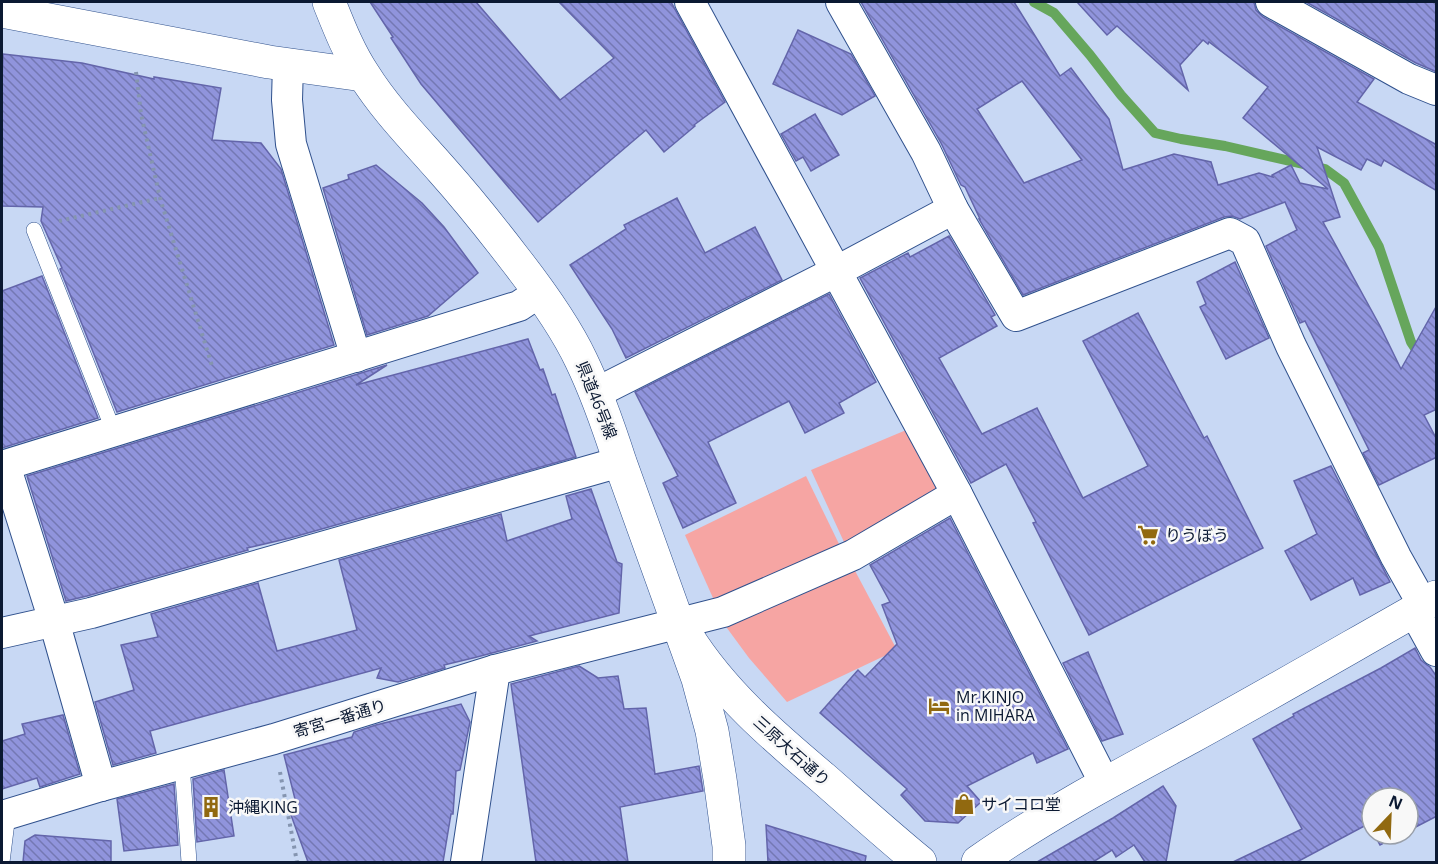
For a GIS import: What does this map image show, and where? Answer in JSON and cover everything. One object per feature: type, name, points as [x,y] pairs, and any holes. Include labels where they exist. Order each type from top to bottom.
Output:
[{"type":"street","name":"県道46号線","points":[[329,2],[346,44],[363,75],[388,111],[443,171],[540,292],[580,358],[596,393],[698,679],[712,731],[729,846],[729,862]]},
{"type":"street","points":[[690,2],[957,494],[1105,784]]},
{"type":"street","points":[[841,2],[926,152],[953,209],[1016,316],[1230,233],[1245,241],[1292,346],[1396,558],[1424,604],[1437,651]]},
{"type":"street","points":[[1271,2],[1409,79],[1437,90]]},
{"type":"street","points":[[2,11],[288,64],[363,75]]},
{"type":"street","points":[[288,64],[287,100],[291,144],[356,357]]},
{"type":"street","points":[[596,393],[837,271],[953,209]]},
{"type":"street","points":[[101,786],[54,621],[3,466],[519,306],[540,292]]},
{"type":"street","points":[[2,633],[102,610],[620,462]]},
{"type":"street","name":"寄宮一番通り","points":[[5,815],[101,786],[274,739],[495,670],[723,612],[852,555],[957,494]]},
{"type":"street","points":[[978,862],[1013,838],[1105,784],[1226,718],[1424,604]]},
{"type":"street","name":"三原大石通り","points":[[680,624],[712,671],[756,719],[920,862]]},
{"type":"street","points":[[466,862],[495,670]]},
{"type":"lane","points":[[34,230],[114,432]]},
{"type":"lane","points":[[182,764],[189,862]]},
{"type":"lane","points":[[2,862],[5,815]]},
{"type":"path","points":[[136,67],[141,114],[160,198],[222,398]]},
{"type":"path","points":[[34,230],[47,228],[51,223],[160,198]]},
{"type":"path","points":[[274,739],[297,862]]},
{"type":"shaded area","points":[[911,428],[943,485],[917,509],[844,542],[811,470]]},
{"type":"shaded area","points":[[806,476],[840,546],[717,607],[685,535]]},
{"type":"shaded area","points":[[853,567],[897,650],[787,702],[749,658],[724,624]]},
{"type":"building","points":[[370,2],[476,2],[560,100],[614,58],[559,2],[671,2],[725,102],[694,125],[664,152],[646,130],[538,222],[421,84]]},
{"type":"building","points":[[861,2],[1014,2],[1060,76],[1071,68],[1109,119],[1123,170],[1174,154],[1211,162],[1218,185],[1259,173],[1273,177],[1272,175],[1291,165],[1300,183],[1328,189],[1243,118],[1268,87],[1209,42],[1208,44],[1203,40],[1180,65],[1188,90],[1117,26],[1107,35],[1077,2],[1254,2],[1256,10],[1263,17],[1374,79],[1357,102],[1437,145],[1437,191],[1384,160],[1381,166],[1367,159],[1361,170],[1317,147],[1340,217],[1323,222],[1401,369],[1437,305],[1437,409],[1424,415],[1437,440],[1437,457],[1379,485],[1363,453],[1369,450],[1305,321],[1300,323],[1266,246],[1297,230],[1285,202],[1240,219],[1232,216],[1224,217],[1023,295],[979,219],[941,143]],"holes":[[[1022,81],[1082,160],[1024,183],[977,109]]]},
{"type":"building","points":[[1306,2],[1437,2],[1437,72],[1416,63]]},
{"type":"building","points":[[798,30],[851,54],[875,96],[842,115],[773,84]]},
{"type":"building","points":[[3,54],[82,63],[154,79],[154,77],[221,88],[212,140],[261,143],[281,169],[334,345],[117,412],[60,269],[62,268],[41,221],[43,207],[2,206]]},
{"type":"building","points":[[815,114],[839,155],[811,171],[803,157],[796,161],[781,134]]},
{"type":"building","points":[[376,165],[422,203],[444,227],[478,273],[428,316],[367,335],[323,188],[349,179],[348,175]]},
{"type":"building","points":[[677,198],[705,253],[755,227],[782,280],[626,358],[612,329],[570,265],[626,229],[624,225]]},
{"type":"building","points":[[949,236],[995,315],[991,317],[997,326],[939,358],[982,434],[1037,408],[1083,498],[1148,466],[1083,341],[1138,313],[1204,438],[1207,436],[1263,548],[1089,635],[1006,464],[971,483],[860,278],[908,253],[910,257]]},
{"type":"building","points":[[1235,262],[1269,338],[1226,359],[1200,307],[1206,304],[1197,282]]},
{"type":"building","points":[[42,276],[98,418],[2,448],[2,291]]},
{"type":"building","points":[[829,294],[876,382],[839,403],[844,413],[805,433],[789,401],[708,442],[736,503],[683,528],[663,483],[678,476],[635,392]]},
{"type":"building","points":[[528,339],[540,370],[543,369],[552,395],[555,394],[576,457],[290,538],[247,548],[248,550],[66,601],[27,476],[387,365],[356,385]]},
{"type":"building","points":[[1331,466],[1390,582],[1360,595],[1353,578],[1311,600],[1285,551],[1317,534],[1294,481]]},
{"type":"building","points":[[591,489],[617,562],[622,564],[619,613],[529,636],[537,641],[444,665],[445,668],[398,682],[377,678],[381,668],[150,731],[156,753],[113,765],[95,702],[134,690],[121,645],[158,637],[151,614],[258,583],[277,651],[357,630],[339,560],[501,514],[507,541],[572,519],[566,496]]},
{"type":"building","points":[[950,518],[1068,749],[1037,763],[1033,753],[967,786],[981,802],[958,823],[925,821],[901,795],[907,789],[820,713],[858,670],[865,677],[897,644],[882,605],[890,602],[870,565]]},
{"type":"building","points":[[1415,648],[1421,660],[1437,677],[1437,816],[1420,825],[1420,786],[1360,786],[1360,828],[1297,862],[1233,862],[1302,829],[1253,739],[1294,716],[1293,714]]},
{"type":"building","points":[[1088,652],[1123,734],[1102,741],[1063,663]]},
{"type":"building","points":[[579,666],[598,678],[618,676],[624,709],[646,708],[655,774],[699,766],[703,791],[620,807],[628,862],[536,862],[511,684]]},
{"type":"building","points":[[461,704],[470,722],[460,770],[456,771],[453,814],[451,814],[443,862],[308,862],[287,804],[296,803],[284,755],[352,737],[354,732],[376,725]]},
{"type":"building","points":[[63,715],[80,774],[40,787],[37,778],[2,789],[2,741],[25,734],[22,724]]},
{"type":"building","name":"沖縄KING","points":[[224,770],[234,836],[197,842],[193,779]]},
{"type":"building","points":[[174,784],[178,845],[124,851],[117,799]]},
{"type":"building","points":[[1163,786],[1176,806],[1166,862],[1145,862],[1134,845],[1116,857],[1112,850],[1093,862],[1037,862],[1113,818]]},
{"type":"building","points":[[766,825],[866,856],[865,862],[768,862]]},
{"type":"building","points":[[35,835],[111,841],[111,862],[23,862],[25,841]]},
{"type":"waterway","points":[[1034,2],[1054,13],[1155,133],[1325,169],[1344,183],[1379,247],[1411,342],[1421,357]]},
{"type":"place","name":"りうぼう","points":[[1148,535]]},
{"type":"place","name":"Mr.KINJO in MIHARA","points":[[939,706]]},
{"type":"place","name":"サイコロ堂","points":[[964,804]]},
{"type":"place","name":"沖縄KING","points":[[211,807]]}]
